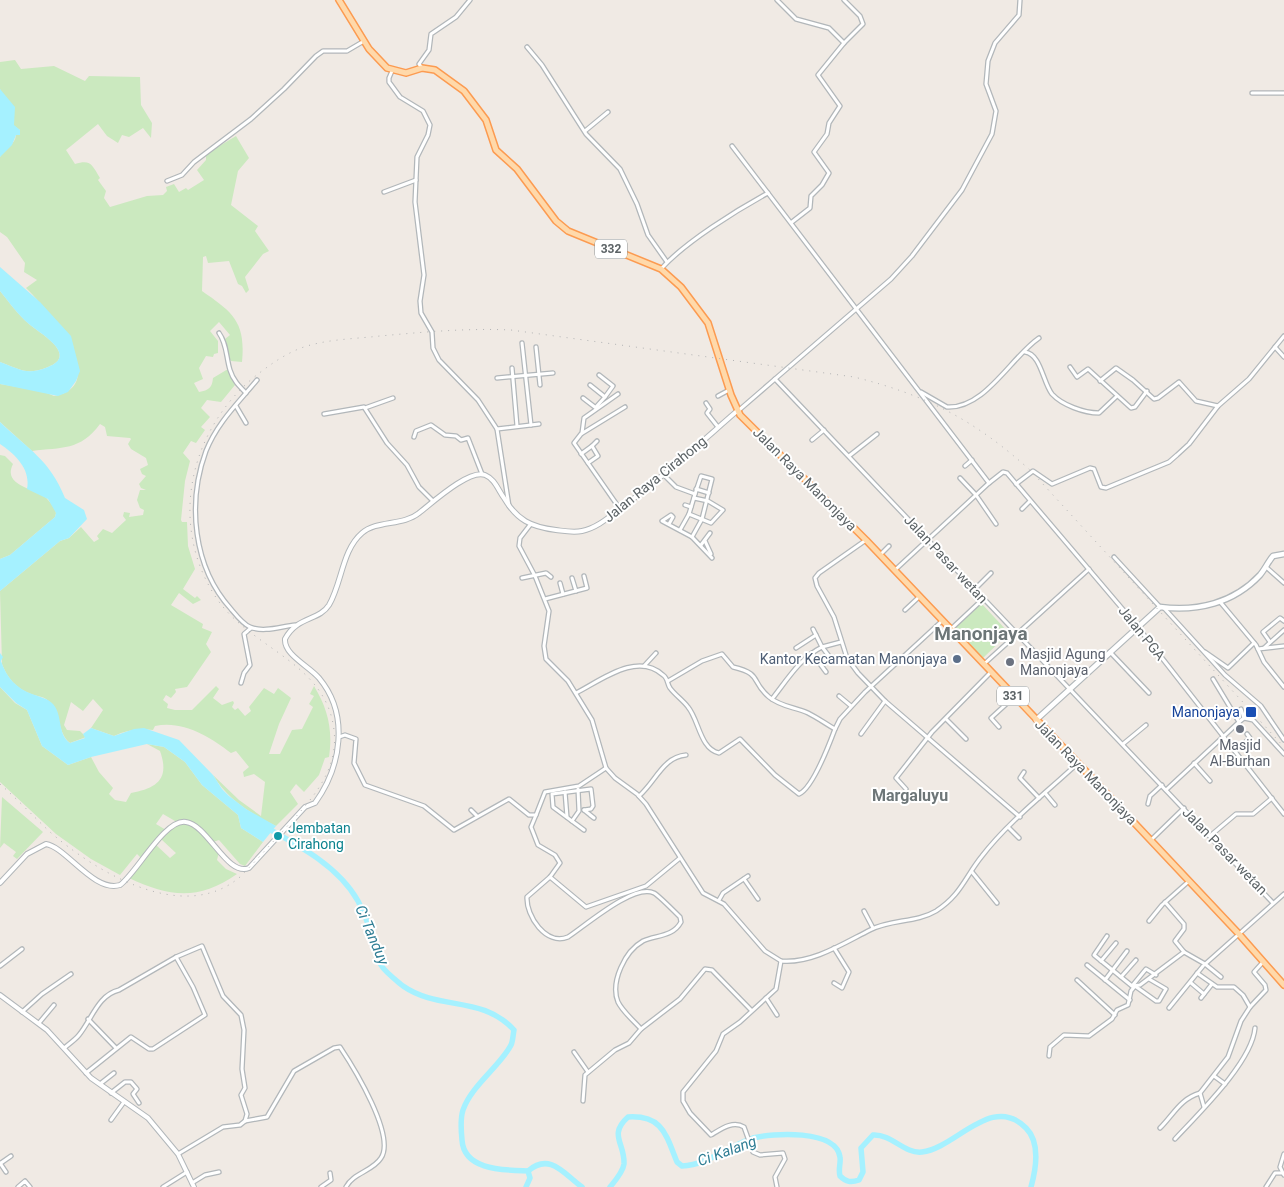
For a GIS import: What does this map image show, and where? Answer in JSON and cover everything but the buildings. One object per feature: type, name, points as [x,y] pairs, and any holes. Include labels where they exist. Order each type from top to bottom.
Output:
[{"type":"main road","points":[[339,0],[376,59],[392,71],[406,73],[422,68]]},
{"type":"main road","name":"332","points":[[422,68],[435,70],[466,94],[486,120],[496,150],[517,169],[556,221],[576,235],[661,269],[681,287],[706,318],[737,411]]},
{"type":"main road","name":"Jalan Raya Manonjaya","points":[[737,411],[866,540],[1078,762],[1284,985]]},
{"type":"main road","points":[[1036,720],[1137,626],[1162,607],[1190,607],[1221,603],[1252,582],[1276,554],[1284,554]]},
{"type":"street","points":[[422,68],[419,64],[428,51],[431,34],[456,17],[470,0]]},
{"type":"street","points":[[777,0],[796,19],[829,28],[844,43]]},
{"type":"street","points":[[792,222],[810,208],[812,193],[822,185],[829,173],[814,152],[824,140],[829,123],[840,106],[818,75],[844,43],[863,24],[860,16],[844,0]]},
{"type":"street","points":[[737,411],[887,284],[912,256],[962,190],[984,153],[992,134],[996,111],[986,84],[986,69],[995,43],[1019,15],[1020,0]]},
{"type":"street","points":[[167,181],[182,175],[194,162],[251,119],[316,56],[323,51],[347,51],[364,40]]},
{"type":"street","points":[[527,47],[542,65],[584,131],[621,171],[648,235],[667,262]]},
{"type":"street","points":[[392,71],[389,82],[400,96],[423,111],[430,125],[428,135],[417,157],[415,202],[424,275],[420,301],[421,313],[432,332],[432,348],[440,360],[478,400],[497,429],[509,506]]},
{"type":"street","points":[[1252,93],[1284,94]]},
{"type":"street","points":[[584,131],[608,112]]},
{"type":"street","points":[[732,146],[989,482],[894,571]]},
{"type":"street","points":[[384,192],[416,180]]},
{"type":"street","points":[[661,269],[667,262],[746,204],[768,193]]},
{"type":"street","points":[[219,333],[225,341],[230,370],[234,380],[246,394]]},
{"type":"street","points":[[1016,484],[1033,470],[1052,484],[1090,468],[1094,469],[1101,487],[1106,488],[1173,459],[1189,444],[1218,406],[1248,379],[1284,336]]},
{"type":"street","points":[[920,392],[947,407],[971,400],[993,384],[1039,338]]},
{"type":"street","points":[[522,343],[531,425]]},
{"type":"street","points":[[536,347],[540,385]]},
{"type":"street","points":[[1274,347],[1284,357]]},
{"type":"street","points":[[1024,352],[1034,357],[1051,393],[1068,405],[1099,413],[1117,396]]},
{"type":"street","points":[[1070,367],[1077,377],[1086,369],[1132,408],[1147,391]]},
{"type":"street","points":[[512,368],[518,426]]},
{"type":"street","points":[[1100,381],[1116,368],[1156,399],[1179,382],[1196,401],[1218,406]]},
{"type":"street","points":[[497,378],[552,373]]},
{"type":"street","points":[[582,432],[583,420],[596,408],[612,386],[599,375]]},
{"type":"street","name":"Jalan Pasar wetan","points":[[775,379],[983,599],[1124,744],[1273,903]]},
{"type":"street","points":[[257,380],[223,419],[206,451],[198,483],[194,517],[202,554],[216,591],[238,617],[251,628],[277,628],[295,625]]},
{"type":"street","points":[[590,386],[605,397]]},
{"type":"street","points":[[718,396],[730,390]]},
{"type":"street","points":[[596,408],[618,394]]},
{"type":"street","points":[[324,414],[360,407],[365,408],[393,398]]},
{"type":"street","points":[[583,398],[596,408]]},
{"type":"street","points":[[706,402],[710,409],[707,413],[718,427]]},
{"type":"street","points":[[236,406],[246,423]]},
{"type":"street","points":[[620,509],[574,443],[582,432],[625,407]]},
{"type":"street","points":[[365,408],[386,443],[407,465],[419,488],[432,500]]},
{"type":"street","name":"Jalan Raya Cirahong","points":[[482,474],[494,482],[513,512],[530,525],[569,532],[584,531],[599,524],[620,509],[737,411]]},
{"type":"street","points":[[497,429],[539,424]]},
{"type":"street","points":[[0,883],[27,854],[46,844],[53,846],[77,866],[101,881],[113,886],[120,885],[159,840],[177,823],[182,821],[191,823],[204,833],[231,863],[242,869],[249,868],[305,806],[315,803],[330,779],[339,737],[337,715],[326,688],[310,668],[289,651],[285,639],[295,625],[328,607],[352,548],[361,533],[368,529],[416,516],[432,500],[472,475],[482,474],[468,438],[462,441],[455,436],[446,435],[431,426],[416,432],[414,437]]},
{"type":"street","points":[[812,440],[824,430]]},
{"type":"street","points":[[849,456],[877,434]]},
{"type":"street","points":[[580,454],[597,441]]},
{"type":"street","points":[[588,463],[598,456],[592,446]]},
{"type":"street","points":[[964,466],[972,460]]},
{"type":"street","name":"Jalan PGA","points":[[989,482],[1003,472],[1016,484],[1137,626],[1236,750],[1284,814]]},
{"type":"street","points":[[664,474],[676,487],[695,494],[723,510],[711,523],[689,514]]},
{"type":"street","points":[[680,530],[689,514],[701,476],[712,479],[702,519],[692,538]]},
{"type":"street","points":[[960,478],[976,495],[996,524]]},
{"type":"street","points":[[695,494],[709,493]]},
{"type":"street","points":[[1022,509],[1030,501]]},
{"type":"street","points":[[685,505],[691,507]]},
{"type":"street","points":[[669,524],[702,545],[712,556],[705,541]]},
{"type":"street","points":[[530,525],[520,538],[519,546],[535,576],[550,616],[544,646],[546,659],[562,673],[595,726],[606,768],[621,784],[639,796],[703,893],[718,900],[765,950],[781,961],[811,956],[834,948],[873,928],[934,911],[957,894],[982,856],[1008,828],[1078,762]]},
{"type":"street","points":[[702,545],[710,534]]},
{"type":"street","points":[[866,540],[819,573],[815,578],[816,586],[834,617],[852,666],[885,701],[1020,817]]},
{"type":"street","points":[[879,555],[889,546]]},
{"type":"street","points":[[1114,557],[1225,675],[1261,706],[1284,740]]},
{"type":"street","points":[[1266,567],[1284,583]]},
{"type":"street","points":[[983,664],[1089,569]]},
{"type":"street","points":[[522,578],[546,573],[551,576]]},
{"type":"street","points":[[975,590],[991,573]]},
{"type":"street","points":[[545,600],[588,588],[584,576]]},
{"type":"street","points":[[572,578],[576,591]]},
{"type":"street","points":[[560,583],[563,594]]},
{"type":"street","points":[[905,610],[919,596]]},
{"type":"street","points":[[951,629],[983,599]]},
{"type":"street","points":[[1221,603],[1254,642],[1264,662],[1284,687]]},
{"type":"street","points":[[1270,642],[1263,632],[1280,618],[1284,621]]},
{"type":"street","points":[[576,694],[625,668],[644,666],[663,674],[669,687],[689,708],[699,732],[714,752],[719,753],[740,739],[775,775],[799,794],[805,790],[816,775],[840,719],[851,706],[942,620]]},
{"type":"street","points":[[241,683],[244,673],[250,668],[244,634],[251,628]]},
{"type":"street","points":[[813,629],[822,647],[832,660]]},
{"type":"street","points":[[1264,648],[1284,630]]},
{"type":"street","points":[[796,648],[816,634]]},
{"type":"street","points":[[772,699],[803,660],[822,647],[842,642]]},
{"type":"street","points":[[1203,650],[1228,668],[1254,642]]},
{"type":"street","points":[[1258,649],[1284,646]]},
{"type":"street","points":[[644,666],[656,652]]},
{"type":"street","points":[[1109,652],[1149,692]]},
{"type":"street","points":[[812,653],[826,672]]},
{"type":"street","points":[[667,681],[702,661],[722,654],[733,668],[746,669],[751,672],[761,690],[772,699],[784,706],[807,713],[835,729]]},
{"type":"street","points":[[906,789],[896,778],[928,737],[991,672]]},
{"type":"street","points":[[1213,679],[1239,722]]},
{"type":"street","points":[[839,696],[851,706]]},
{"type":"street","points":[[999,727],[991,718],[1014,697]]},
{"type":"street","points":[[861,734],[885,701]]},
{"type":"street","points":[[1240,709],[1244,718]]},
{"type":"street","points":[[1166,790],[1244,718]]},
{"type":"street","points":[[1244,718],[1253,720],[1284,754]]},
{"type":"street","points":[[946,719],[966,739]]},
{"type":"street","points":[[1124,744],[1146,725]]},
{"type":"street","points":[[1236,750],[1250,738],[1247,734]]},
{"type":"street","points":[[339,737],[345,735],[356,740],[354,764],[365,786],[424,806],[453,830],[509,800],[529,815],[536,815]]},
{"type":"street","points":[[639,796],[656,778],[668,761],[674,757],[686,755]]},
{"type":"street","points":[[1194,764],[1210,781]]},
{"type":"street","points":[[584,830],[554,809],[552,793],[579,788],[606,768]]},
{"type":"street","points":[[1024,772],[1020,778],[1039,798]]},
{"type":"street","points":[[1148,804],[1150,796],[1162,785]]},
{"type":"street","points":[[572,821],[580,807],[579,788]]},
{"type":"street","points":[[584,810],[591,809],[593,806],[592,791],[589,789],[579,788],[545,792],[532,827],[538,845],[555,855],[560,862],[550,877],[527,897],[526,903],[542,930],[554,939],[568,937],[616,903],[645,892],[657,894],[681,920],[675,929],[665,935],[645,941],[631,950],[619,973],[617,1000],[641,1029]]},
{"type":"street","points":[[565,792],[567,818]]},
{"type":"street","points":[[1045,793],[1055,805]]},
{"type":"street","points":[[1210,836],[1236,814],[1253,814],[1272,798]]},
{"type":"street","points":[[580,807],[594,818],[590,815]]},
{"type":"street","points":[[1151,840],[1184,808]]},
{"type":"street","points":[[472,810],[478,816]]},
{"type":"street","points":[[1008,828],[1019,838]]},
{"type":"street","points":[[550,877],[586,908],[646,886],[680,858]]},
{"type":"street","points":[[972,872],[997,903]]},
{"type":"street","points":[[718,900],[724,892],[748,876]]},
{"type":"street","points":[[744,879],[758,899]]},
{"type":"street","points":[[1149,921],[1165,902],[1189,881]]},
{"type":"street","points":[[645,892],[646,886]]},
{"type":"street","points":[[1169,1008],[1206,964],[1238,933],[1284,894]]},
{"type":"street","points":[[1165,902],[1184,924],[1184,928],[1176,942],[1184,952],[1206,964],[1221,977]]},
{"type":"street","points":[[864,911],[873,928]]},
{"type":"street","points":[[1107,936],[1094,954],[1133,986],[1158,1001],[1166,989],[1149,979]]},
{"type":"street","points":[[1101,961],[1116,943]]},
{"type":"street","points":[[64,1048],[79,1035],[88,1020],[110,993],[119,990],[176,957],[202,946],[223,996],[242,1015],[244,1030],[242,1069],[245,1088],[242,1096],[247,1114],[246,1121]]},
{"type":"street","points":[[834,948],[849,972],[842,988],[834,983]]},
{"type":"street","points":[[0,966],[22,949]]},
{"type":"street","points":[[1105,980],[1127,951]]},
{"type":"street","points":[[1133,986],[1156,975],[1184,952]]},
{"type":"street","points":[[86,1073],[132,1037],[148,1049],[152,1049],[204,1015],[193,988],[176,957]]},
{"type":"street","points":[[1121,977],[1136,960]]},
{"type":"street","points":[[777,1187],[776,1173],[782,1164],[784,1154],[780,1152],[760,1154],[752,1152],[744,1127],[738,1124],[730,1125],[711,1135],[705,1131],[690,1113],[683,1101],[683,1092],[716,1051],[723,1034],[740,1022],[776,989],[781,961]]},
{"type":"street","points":[[1160,1128],[1172,1116],[1181,1102],[1200,1092],[1229,1056],[1241,1021],[1266,990],[1265,984],[1254,972],[1263,962]]},
{"type":"street","points":[[1087,965],[1130,1001]]},
{"type":"street","points":[[583,1101],[585,1077],[588,1072],[615,1050],[629,1043],[641,1029],[680,999],[701,972],[709,968],[752,1010]]},
{"type":"street","points":[[1049,1056],[1050,1047],[1064,1035],[1089,1036],[1115,1015],[1117,1010],[1125,1007],[1130,1001],[1133,986],[1146,969],[1156,975]]},
{"type":"street","points":[[1197,973],[1217,987],[1233,986],[1243,995],[1250,1008]]},
{"type":"street","points":[[22,1012],[42,994],[71,974]]},
{"type":"street","points":[[1077,980],[1115,1015]]},
{"type":"street","points":[[1191,983],[1204,994]]},
{"type":"street","points":[[1201,998],[1212,984]]},
{"type":"street","points":[[0,995],[39,1023],[99,1085],[148,1118],[178,1154],[193,1185],[205,1175],[219,1172]]},
{"type":"street","points":[[766,998],[776,1015]]},
{"type":"street","points":[[39,1023],[54,1004]]},
{"type":"street","points":[[88,1020],[116,1048]]},
{"type":"street","points":[[1176,1139],[1224,1084],[1250,1045],[1255,1028]]},
{"type":"street","points":[[178,1154],[223,1126],[240,1125],[246,1121],[267,1117],[294,1071],[334,1048],[340,1047],[375,1108],[386,1146],[383,1156],[376,1164],[351,1180],[346,1187]]},
{"type":"street","points":[[574,1052],[588,1072]]},
{"type":"street","points":[[99,1085],[114,1073]]},
{"type":"street","points":[[1214,1076],[1224,1084]]},
{"type":"street","points":[[111,1094],[125,1082],[132,1082],[137,1089],[133,1094],[138,1103]]},
{"type":"street","points":[[1200,1092],[1204,1107]]},
{"type":"street","points":[[110,1120],[124,1102]]},
{"type":"street","points":[[1266,1187],[1274,1173],[1283,1174],[1280,1163],[1284,1154]]},
{"type":"street","points":[[6,1172],[0,1163],[11,1156]]},
{"type":"street","points":[[163,1187],[187,1172]]},
{"type":"street","points":[[321,1187],[331,1180],[330,1173]]},
{"type":"street","points":[[18,1187],[25,1181],[30,1187]]},
{"type":"green space","points":[[15,60],[21,69],[54,66],[85,81],[89,76],[140,77],[141,105],[152,123],[151,138],[143,128],[129,137],[122,135],[118,143],[107,136],[98,124],[66,150],[75,164],[85,162],[93,167],[100,178],[98,180],[106,191],[104,198],[110,207],[147,196],[163,195],[167,191],[166,187],[174,184],[179,192],[186,188],[188,190],[204,180],[197,170],[206,160],[206,154],[236,136],[249,158],[238,171],[231,205],[258,226],[255,231],[269,251],[263,254],[245,277],[249,290],[246,293],[242,286],[238,284],[229,261],[208,263],[206,256],[203,257],[202,291],[221,305],[235,319],[242,337],[242,362],[231,361],[228,357],[225,339],[230,335],[219,322],[210,331],[218,341],[218,353],[214,354],[213,357],[206,356],[199,368],[203,379],[194,383],[199,392],[205,390],[211,386],[213,378],[228,369],[235,385],[221,402],[207,400],[201,408],[210,417],[201,427],[205,430],[196,443],[191,441],[183,453],[190,461],[185,481],[181,520],[182,522],[187,522],[188,546],[195,569],[183,589],[201,600],[193,604],[179,593],[171,605],[203,624],[202,628],[212,632],[206,644],[211,652],[187,687],[175,689],[176,692],[171,698],[166,695],[163,700],[168,704],[167,708],[192,710],[216,686],[219,689],[213,698],[222,705],[233,701],[232,707],[235,710],[238,708],[245,716],[251,711],[249,707],[264,688],[274,694],[278,688],[291,698],[279,724],[269,754],[280,754],[292,730],[302,729],[313,707],[309,704],[314,696],[310,694],[314,686],[326,711],[330,729],[329,757],[325,758],[319,775],[304,792],[296,784],[290,792],[298,804],[276,826],[232,799],[213,775],[239,800],[261,816],[265,782],[254,774],[244,777],[243,772],[249,767],[236,751],[231,753],[196,731],[176,725],[155,726],[153,730],[133,730],[114,736],[91,728],[103,710],[93,699],[83,711],[71,702],[64,725],[67,730],[80,731],[86,737],[70,743],[63,734],[51,704],[44,698],[26,692],[17,686],[7,674],[2,664],[0,591],[60,541],[69,538],[81,527],[94,542],[99,539],[97,536],[103,529],[112,533],[126,520],[123,516],[124,512],[130,513],[129,517],[143,515],[144,510],[140,508],[137,500],[140,490],[146,490],[141,488],[139,484],[146,476],[142,474],[140,469],[148,465],[146,458],[131,449],[128,444],[130,438],[107,436],[105,427],[100,424],[93,433],[78,443],[61,448],[32,451],[0,422],[0,384],[42,391],[54,396],[71,389],[77,377],[77,362],[70,345],[48,312],[26,288],[37,280],[24,272],[25,263],[7,237],[0,232],[0,157],[14,142],[16,135],[20,135],[20,130],[14,126],[0,89],[0,62]]},
{"type":"green space","points":[[0,291],[25,320],[54,344],[60,356],[57,362],[40,370],[28,371],[0,362]]},
{"type":"green space","points":[[0,455],[5,456],[13,464],[12,478],[17,483],[44,496],[52,504],[56,513],[55,517],[10,555],[0,559]]},
{"type":"green space","points":[[981,603],[1009,633],[983,658],[955,628]]},
{"type":"green space","points":[[0,687],[15,703],[27,710],[42,746],[68,765],[91,757],[99,772],[113,788],[109,794],[115,800],[126,802],[131,793],[148,788],[159,781],[163,769],[160,751],[147,744],[164,747],[185,762],[202,785],[238,815],[241,828],[263,842],[245,866],[240,864],[219,840],[213,842],[190,821],[175,821],[163,814],[156,824],[166,830],[141,858],[137,854],[120,875],[91,859],[56,834],[0,782]]},
{"type":"green space","points":[[2,797],[43,832],[17,859],[13,856],[16,852],[4,843],[0,848]]},
{"type":"green space","points":[[187,823],[197,829],[219,852],[217,860],[226,869],[237,874],[209,889],[184,893],[158,889],[129,878],[156,845],[170,858],[176,853],[161,839],[177,824]]},
{"type":"water","points":[[0,89],[15,107],[14,125],[20,130],[20,135],[16,135],[12,145],[0,157]]},
{"type":"water","points":[[0,267],[40,302],[71,336],[80,371],[68,392],[58,396],[0,384],[0,362],[23,370],[34,371],[57,362],[60,356],[54,344],[25,320],[0,291]]},
{"type":"water","points":[[0,422],[45,464],[65,498],[84,510],[87,519],[69,538],[60,541],[0,591],[0,559],[10,555],[55,517],[56,513],[48,499],[27,489],[27,475],[21,463],[0,444]]},
{"type":"water","points":[[0,653],[3,657],[1,661],[3,667],[13,682],[27,692],[46,699],[53,704],[58,713],[63,735],[70,743],[85,738],[83,734],[91,728],[114,736],[134,729],[144,728],[179,740],[213,775],[229,796],[246,809],[276,826],[263,842],[241,828],[238,815],[202,785],[185,762],[164,747],[147,744],[91,757],[68,765],[42,746],[27,710],[16,703],[0,687]]},
{"type":"waterway","name":"Ci Tanduy","points":[[267,828],[318,859],[330,868],[350,889],[365,916],[381,965],[398,982],[417,994],[488,1012],[502,1019],[514,1030],[512,1043],[506,1053],[467,1101],[462,1113],[461,1132],[464,1150],[470,1158],[487,1167],[528,1171],[530,1178],[526,1187]]},
{"type":"waterway","name":"Ci Kalang","points":[[610,1187],[624,1164],[618,1134],[622,1123],[628,1117],[640,1117],[656,1123],[666,1135],[677,1162],[682,1166],[701,1162],[744,1141],[762,1136],[788,1134],[816,1137],[836,1148],[840,1157],[840,1176],[851,1182],[859,1180],[863,1172],[861,1148],[873,1135],[886,1138],[909,1150],[922,1152],[948,1142],[974,1125],[1000,1116],[1013,1119],[1031,1134],[1036,1156],[1031,1187]]},
{"type":"waterway","name":"Ci Kalang","points":[[528,1171],[536,1166],[550,1164],[563,1171],[582,1187]]},
{"type":"railway","points":[[0,784],[50,832],[69,847],[91,863],[141,888],[167,894],[193,896],[217,890],[240,877],[312,798],[320,786],[332,760],[334,730],[328,707],[317,687],[302,671],[247,630],[230,614],[215,596],[201,568],[193,539],[190,510],[193,480],[201,452],[214,425],[231,400],[253,378],[276,361],[294,351],[311,345],[340,340],[462,330],[511,330],[854,377],[928,401],[970,424],[1011,453],[1031,471],[1284,747]]},
{"type":"place","name":"Kantor Kecamatan Manonjaya","points":[[957,659]]},
{"type":"place","name":"Masjid Agung Manonjaya","points":[[1010,662]]},
{"type":"place","name":"Manonjaya","points":[[1251,712]]},
{"type":"place","name":"Masjid Al-Burhan","points":[[1240,729]]},
{"type":"place","name":"Jembatan Cirahong","points":[[278,836]]},
{"type":"district","name":"Manonjaya","points":[[981,633]]},
{"type":"district","name":"Margaluyu","points":[[910,795]]}]
